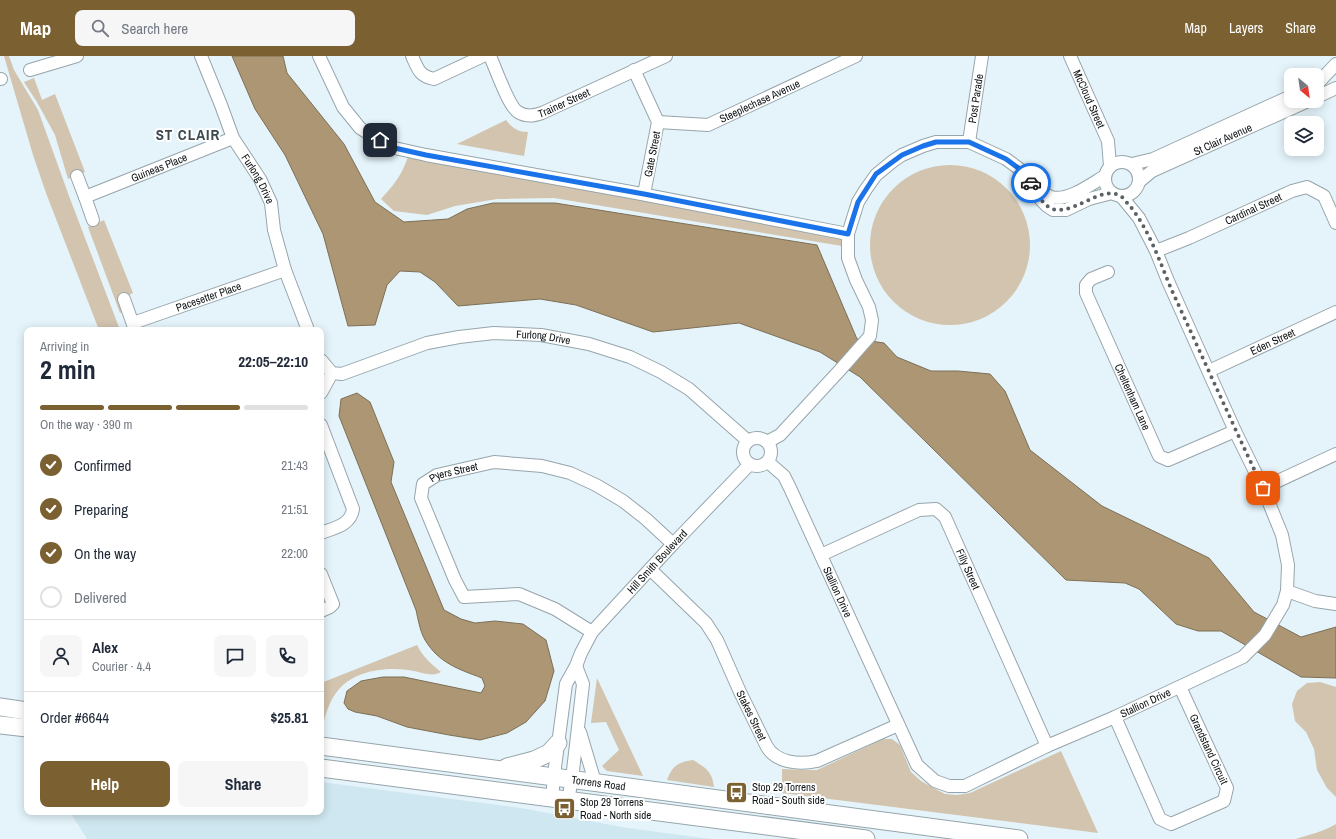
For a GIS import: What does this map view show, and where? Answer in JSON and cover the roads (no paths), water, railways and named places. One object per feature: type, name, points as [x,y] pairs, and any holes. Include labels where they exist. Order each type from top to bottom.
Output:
[{"type":"main road","points":[[0,707],[24,711]]},
{"type":"main road","points":[[0,725],[24,728]]},
{"type":"main road","points":[[497,769],[534,760],[549,753],[558,743]]},
{"type":"main road","name":"Torrens Road","points":[[324,746],[554,776],[944,834],[1020,839]]},
{"type":"main road","name":"Torrens Road","points":[[324,768],[866,839]]},
{"type":"street","points":[[30,70],[77,56]]},
{"type":"street","name":"Furlong Drive","points":[[201,56],[233,138],[260,179],[271,202],[274,230],[285,270],[307,327]]},
{"type":"street","points":[[319,56],[342,107],[360,128],[390,147],[426,155],[644,194],[848,234]]},
{"type":"street","points":[[412,56],[419,72],[426,78],[434,79],[483,56]]},
{"type":"street","name":"Trainer Street","points":[[490,56],[511,103],[517,112],[530,117],[542,114],[666,56]]},
{"type":"street","name":"Steeplechase Avenue","points":[[658,122],[708,125],[856,56]]},
{"type":"street","name":"Post Parade","points":[[969,142],[982,56]]},
{"type":"street","name":"McCloud Street","points":[[1075,57],[1108,141],[1108,171]]},
{"type":"street","points":[[1324,77],[1336,64]]},
{"type":"street","name":"Gate Street","points":[[634,70],[658,122],[644,194]]},
{"type":"street","points":[[1324,80],[1336,74]]},
{"type":"street","points":[[1324,94],[1336,88]]},
{"type":"street","name":"St Clair Avenue","points":[[1129,163],[1153,159],[1284,99]]},
{"type":"street","name":"St Clair Avenue","points":[[1138,186],[1152,171],[1292,108]]},
{"type":"street","name":"Guineas Place","points":[[85,197],[233,138]]},
{"type":"street","name":"McCloud Street","points":[[1108,141],[1129,163]]},
{"type":"street","points":[[767,442],[780,434],[870,336],[872,320],[869,307],[856,280],[850,262],[848,234],[858,202],[876,174],[902,155],[936,142],[969,142],[1006,159],[1021,170],[1033,184],[1050,197],[1069,196],[1081,191],[1118,162],[1129,163],[1136,168],[1139,173],[1138,186],[1131,194],[1116,194],[1089,199],[1066,210],[1053,210],[1047,206],[1041,200],[1033,184]]},
{"type":"street","points":[[1108,171],[1106,185],[1116,194]]},
{"type":"street","points":[[77,176],[93,220]]},
{"type":"street","name":"Stallion Drive","points":[[1138,186],[1140,218]]},
{"type":"street","name":"Cardinal Street","points":[[1156,251],[1189,238],[1292,191],[1307,187],[1324,196],[1336,223]]},
{"type":"street","name":"Stallion Drive","points":[[768,462],[784,476],[917,765],[935,781],[949,786],[965,786],[1047,746],[1115,717],[1243,657],[1265,636],[1283,604],[1287,591],[1288,565],[1282,535],[1263,488],[1235,430],[1140,218],[1116,194]]},
{"type":"street","name":"Pacesetter Place","points":[[124,299],[134,327],[285,270]]},
{"type":"street","name":"Cheltenham Lane","points":[[1108,272],[1091,279],[1086,285],[1086,293],[1159,456],[1168,460],[1235,430]]},
{"type":"street","name":"Eden Street","points":[[1209,370],[1336,312]]},
{"type":"street","name":"Furlong Drive","points":[[332,373],[342,374],[427,342],[494,333],[541,335],[589,344],[630,357],[661,372],[689,389],[748,442]]},
{"type":"street","points":[[324,364],[332,373],[324,388]]},
{"type":"street","points":[[324,433],[353,509],[350,518],[346,522],[324,532]]},
{"type":"street","points":[[755,438],[760,438],[767,442],[770,445],[772,454],[768,462],[759,466],[750,464],[746,461],[743,454],[743,449],[748,442],[755,438]]},
{"type":"street","points":[[1263,488],[1336,454]]},
{"type":"street","name":"Pyers Street","points":[[592,632],[555,609],[519,594],[464,597],[455,580],[421,498],[423,484],[437,475],[494,462],[542,466],[570,473],[596,485],[623,501],[646,519],[673,544]]},
{"type":"street","name":"Hill Smith Boulevard","points":[[560,799],[554,776],[566,684],[592,632],[673,544],[750,464]]},
{"type":"street","name":"Filly Street","points":[[821,555],[918,510],[936,509],[945,517],[1047,746]]},
{"type":"street","name":"Stakes Street","points":[[650,569],[706,624],[714,634],[766,745],[775,757],[796,763],[817,761],[898,725]]},
{"type":"street","points":[[324,582],[333,604],[324,610]]},
{"type":"street","points":[[1287,591],[1315,601],[1336,604]]},
{"type":"street","points":[[560,799],[572,779],[583,684],[576,666]]},
{"type":"street","name":"Grandstand Circuit","points":[[1115,717],[1160,820],[1171,824],[1224,800],[1227,788],[1180,687]]},
{"type":"street","points":[[578,727],[595,782]]},
{"type":"place","name":"Stop 29 Torrens Road - South side","points":[[736,793]]},
{"type":"place","name":"Stop 29 Torrens Road - North side","points":[[565,808]]},
{"type":"district","name":"ST CLAIR","points":[[188,134]]}]
